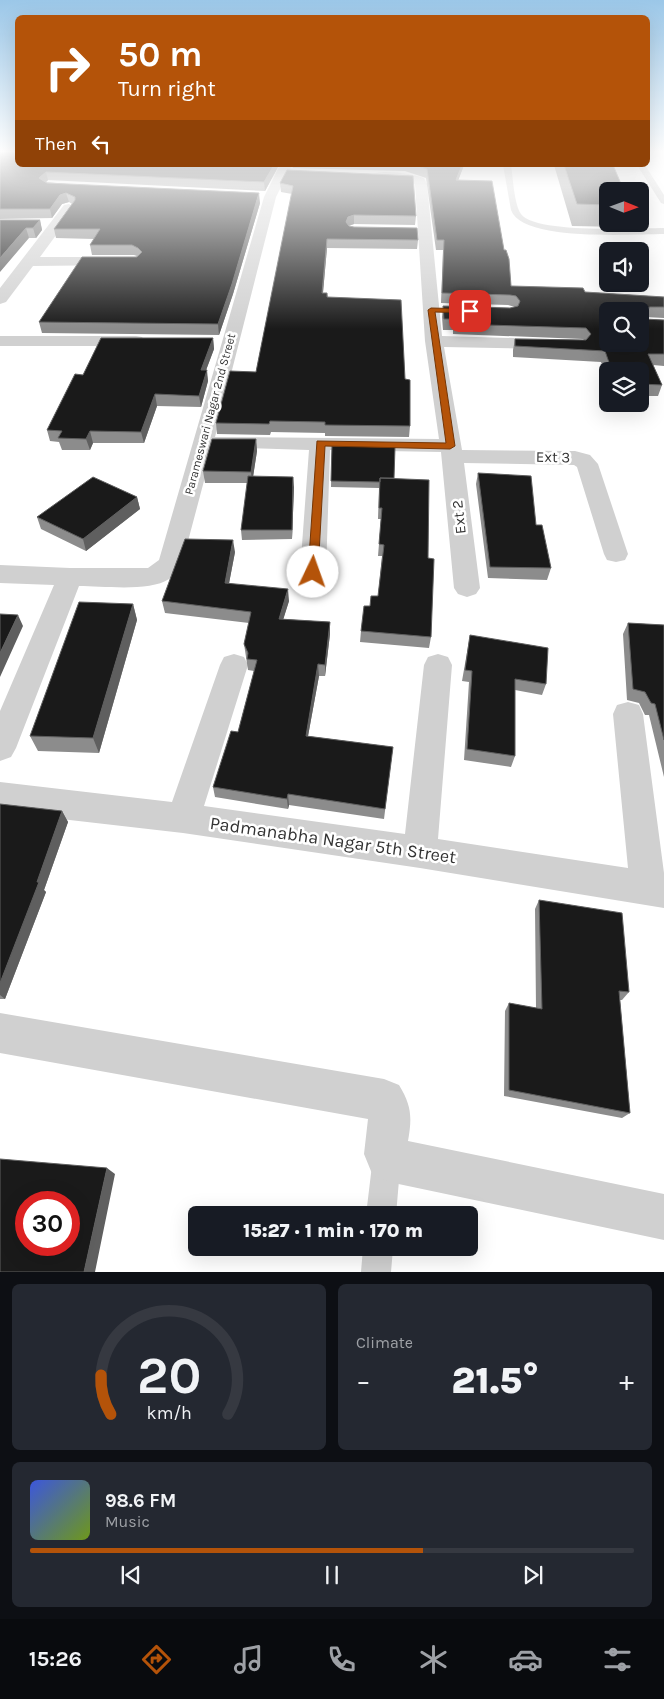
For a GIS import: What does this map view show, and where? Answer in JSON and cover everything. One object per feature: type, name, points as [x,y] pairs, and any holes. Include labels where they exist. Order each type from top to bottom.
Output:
[{"type":"street","points":[[0,298],[67,210]]},
{"type":"street","name":"Parameswari Nagar 2nd Street","points":[[70,577],[159,576],[171,560],[230,342],[263,210]]},
{"type":"street","name":"Ext 2","points":[[423,210],[434,342],[451,451],[467,588]]},
{"type":"street","points":[[37,224],[56,224]]},
{"type":"street","points":[[407,231],[425,231]]},
{"type":"street","points":[[28,261],[134,262]]},
{"type":"street","points":[[431,310],[451,310]]},
{"type":"street","points":[[0,341],[150,342]]},
{"type":"street","points":[[210,342],[230,342]]},
{"type":"street","points":[[434,342],[568,345]]},
{"type":"street","points":[[203,442],[320,443],[451,451]]},
{"type":"street","points":[[313,572],[320,443]]},
{"type":"street","name":"Ext 3","points":[[451,451],[575,457],[582,460],[587,464],[616,554]]},
{"type":"street","points":[[0,574],[70,577],[0,748]]},
{"type":"street","points":[[183,818],[234,665]]},
{"type":"street","points":[[420,852],[438,665]]},
{"type":"street","points":[[628,714],[656,890]]},
{"type":"street","name":"Padmanabha Nagar 5th Street","points":[[0,797],[183,818],[420,852],[656,890]]},
{"type":"street","points":[[0,1033],[384,1100],[390,1112],[387,1157],[389,1160],[664,1217]]},
{"type":"lane","points":[[516,210],[517,216],[525,223],[554,230],[664,231]]},
{"type":"lane","points":[[382,1206],[387,1157]]},
{"type":"lane","points":[[376,1272],[377,1256]]},
{"type":"building","points":[[67,210],[254,210],[218,324],[39,322],[82,257],[137,257],[142,252],[132,245],[90,245],[100,229],[54,229]]},
{"type":"building","points":[[288,210],[416,210],[416,216],[354,215],[348,217],[346,222],[349,226],[354,227],[417,228],[418,240],[327,239],[322,293],[327,293],[327,297],[401,300],[405,379],[410,380],[410,426],[325,425],[325,422],[270,421],[269,424],[216,423],[230,371],[256,372]]},
{"type":"building","points":[[433,210],[497,210],[504,250],[506,250],[509,259],[511,286],[583,288],[585,292],[664,297],[664,307],[649,307],[649,302],[599,302],[599,351],[515,346],[515,339],[586,340],[591,334],[586,328],[454,324],[454,319],[444,319],[443,306],[510,308],[518,306],[520,301],[516,296],[510,295],[442,293],[444,240],[437,240]]},
{"type":"building","points":[[0,220],[40,220],[33,228],[26,228],[0,258]]},
{"type":"building","points":[[649,319],[664,320],[664,354],[648,354],[662,385],[649,384],[649,362],[609,362],[605,352],[649,352]]},
{"type":"building","points":[[101,338],[213,338],[201,370],[207,370],[199,396],[155,394],[141,432],[90,431],[86,439],[58,438],[62,431],[47,430],[75,374],[83,375]]},
{"type":"building","points":[[212,439],[256,439],[251,472],[203,471]]},
{"type":"building","points":[[332,446],[395,447],[394,478],[380,478],[380,482],[331,481]]},
{"type":"building","points":[[478,473],[531,476],[536,525],[542,525],[551,568],[490,567]]},
{"type":"building","points":[[248,476],[293,477],[292,530],[241,530]]},
{"type":"building","points":[[93,477],[137,497],[83,539],[37,517]]},
{"type":"building","points":[[380,478],[429,480],[428,558],[434,559],[431,637],[361,631],[364,606],[370,606],[371,596],[378,596],[384,545],[379,544],[382,508],[379,508]]},
{"type":"building","points":[[185,539],[233,540],[225,583],[288,589],[279,619],[330,622],[325,665],[318,664],[306,736],[393,747],[385,809],[288,794],[287,799],[213,787],[231,731],[238,732],[257,660],[247,659],[248,653],[244,644],[251,612],[162,601]]},
{"type":"building","points":[[79,602],[133,604],[93,738],[30,736]]},
{"type":"building","points":[[0,614],[18,615],[0,653]]},
{"type":"building","points":[[628,623],[664,625],[664,740],[655,704],[651,703],[645,692],[633,689]]},
{"type":"building","points":[[470,635],[548,648],[546,684],[515,679],[515,756],[467,749],[472,671],[465,670]]},
{"type":"building","points":[[0,804],[62,811],[37,882],[39,882],[0,983]]},
{"type":"building","points":[[539,900],[622,913],[629,992],[619,991],[630,1113],[509,1090],[509,1003],[542,1009]]},
{"type":"building","points":[[0,1159],[107,1168],[84,1272],[0,1272]]},
{"type":"route","points":[[313,572],[320,443],[450,446],[431,310],[470,311]]}]
